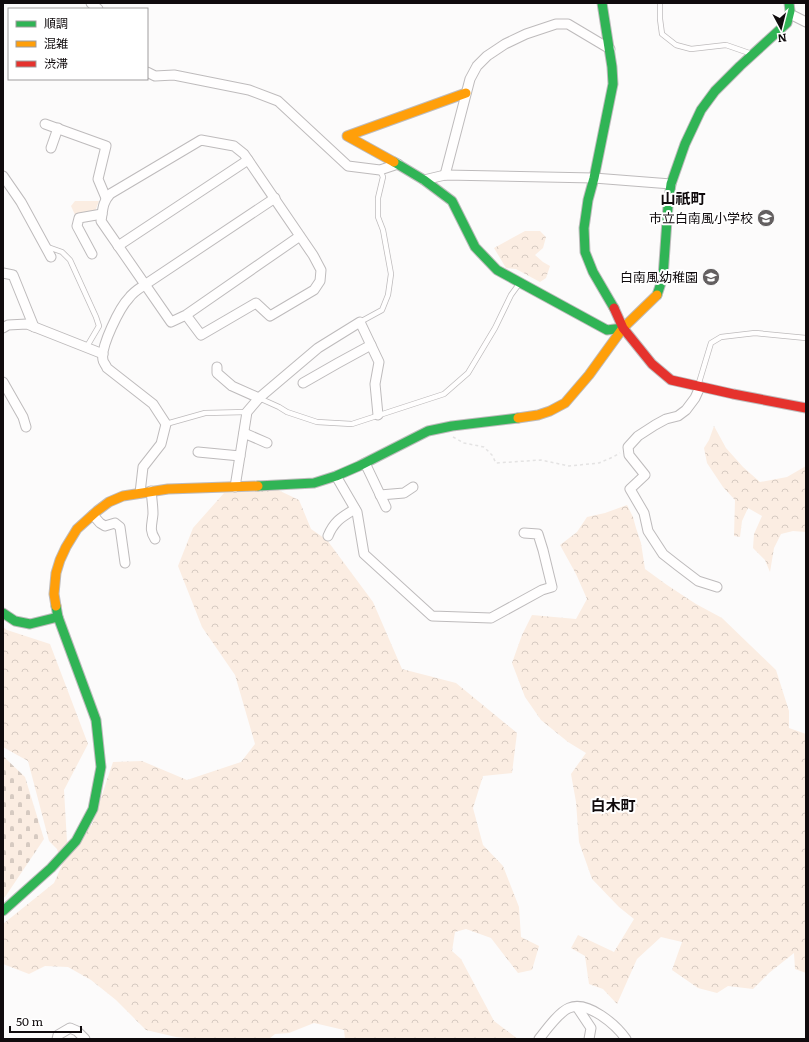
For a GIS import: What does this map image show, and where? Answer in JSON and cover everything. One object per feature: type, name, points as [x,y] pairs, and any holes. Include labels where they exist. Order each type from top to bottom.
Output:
[{"type":"street","points":[[602,3],[614,84],[588,200],[584,228],[585,252],[593,272],[612,304],[623,328],[652,364],[671,380],[732,394],[806,408]]},
{"type":"street","points":[[3,911],[51,868],[76,841],[93,809],[101,767],[96,720],[58,617],[54,594],[56,573],[66,547],[77,529],[109,502],[123,496],[168,489],[314,483],[336,476],[428,432],[450,426],[538,416],[565,403],[589,375],[623,328],[657,296],[663,277],[671,184],[685,144],[701,110],[715,91],[787,23],[791,7]]},
{"type":"street","points":[[791,7],[806,22]]},
{"type":"street","points":[[445,175],[470,79],[478,66],[487,56],[505,44],[526,34],[556,24],[568,24],[610,49]]},
{"type":"street","points":[[148,72],[155,76],[174,75],[249,90],[278,101],[348,166],[380,170],[398,164]]},
{"type":"street","points":[[466,93],[347,136],[424,180],[452,201],[475,247],[497,270],[607,330],[623,328]]},
{"type":"street","points":[[45,124],[106,146],[98,178],[106,198]]},
{"type":"street","points":[[51,148],[58,128]]},
{"type":"street","points":[[186,314],[201,335],[256,303],[270,316],[314,290],[320,281],[321,270],[313,255],[275,198],[244,154],[234,146],[201,140],[110,194],[103,203],[101,221],[171,322],[186,314],[300,236]]},
{"type":"street","points":[[118,246],[248,160]]},
{"type":"street","points":[[424,180],[445,175],[594,178],[671,184]]},
{"type":"street","points":[[4,181],[21,202],[51,257]]},
{"type":"street","points":[[140,493],[143,467],[161,444],[166,424],[154,404],[107,368],[103,360],[103,350],[111,327],[130,296],[275,198]]},
{"type":"street","points":[[92,254],[77,226],[79,218],[102,214]]},
{"type":"street","points":[[3,273],[13,275],[34,327]]},
{"type":"street","points":[[236,487],[247,412],[258,398],[318,348],[360,322],[379,362],[375,384],[378,416]]},
{"type":"street","points":[[5,325],[27,324],[103,354]]},
{"type":"street","points":[[303,383],[338,362],[371,345]]},
{"type":"street","points":[[217,367],[217,373],[232,386],[258,398]]},
{"type":"street","points":[[3,382],[23,418],[26,427]]},
{"type":"street","points":[[699,386],[695,398],[686,410],[678,416],[666,419],[655,425],[638,436],[628,447],[629,455],[645,475],[630,489],[644,513],[648,530],[663,554],[698,581],[717,587]]},
{"type":"street","points":[[244,433],[268,443]]},
{"type":"street","points":[[198,452],[240,456]]},
{"type":"street","points":[[365,463],[386,507]]},
{"type":"street","points":[[336,476],[357,512],[364,554],[432,616],[491,618],[542,590],[552,587],[538,534],[524,533]]},
{"type":"street","points":[[380,495],[404,493],[413,486]]},
{"type":"street","points":[[152,491],[153,514],[151,525],[152,534],[156,539]]},
{"type":"street","points":[[328,536],[337,520],[355,509]]},
{"type":"street","points":[[93,515],[105,526],[115,523],[120,527],[125,563]]},
{"type":"street","points":[[3,613],[15,622],[30,624],[58,617]]},
{"type":"street","points":[[539,1039],[557,1017],[569,1008],[577,1007],[587,1008],[599,1013],[626,1039]]},
{"type":"street","points":[[577,1007],[591,1028],[589,1039]]},
{"type":"street","points":[[57,1039],[58,1035],[70,1028],[77,1031],[85,1039]]},
{"type":"lane","points":[[660,3],[662,34],[676,45],[691,49],[726,45],[753,54]]},
{"type":"lane","points":[[360,322],[382,310],[388,295],[391,274],[383,230],[378,216],[378,198],[383,177],[380,170]]},
{"type":"lane","points":[[45,246],[62,252],[70,260],[96,317],[99,326],[86,348]]},
{"type":"lane","points":[[258,398],[287,412],[317,422],[352,424],[444,394],[468,373],[495,328],[511,294],[520,282]]},
{"type":"lane","points":[[699,386],[710,343],[721,337],[755,333],[806,338]]},
{"type":"lane","points":[[166,424],[205,413],[247,412]]},
{"type":"path","points":[[450,426],[451,434],[454,437],[464,443],[484,447],[492,455],[496,463],[540,460],[569,466],[599,463],[613,457],[628,447]]},
{"type":"green space","points":[[75,201],[99,201],[94,214],[76,217],[71,206]]},
{"type":"green space","points":[[525,231],[540,231],[546,237],[543,248],[535,255],[550,266],[546,278],[540,282],[516,269],[506,268],[494,248]]},
{"type":"green space","points":[[714,426],[726,448],[743,467],[760,482],[787,477],[806,466],[806,532],[793,531],[781,534],[774,548],[770,572],[765,560],[753,548],[754,534],[762,516],[748,508],[742,521],[740,537],[734,536],[735,500],[723,487],[707,463],[704,448],[709,440]]},
{"type":"green space","points":[[278,490],[299,500],[311,529],[327,540],[373,602],[402,669],[456,683],[517,733],[512,773],[483,776],[473,808],[483,845],[503,866],[519,907],[521,937],[539,946],[532,970],[518,973],[491,938],[466,929],[455,932],[452,951],[461,959],[494,1021],[518,1039],[345,1039],[344,1030],[314,1023],[289,1033],[275,1034],[269,1039],[195,1039],[176,1037],[146,1030],[116,1000],[91,980],[68,967],[45,966],[29,974],[3,964],[3,924],[54,883],[62,865],[57,849],[49,841],[28,761],[3,747],[3,627],[7,630],[50,644],[88,744],[64,790],[67,842],[92,825],[113,762],[142,761],[187,780],[241,762],[255,744],[235,675],[202,627],[178,566],[193,528],[224,493]]},
{"type":"green space","points":[[627,505],[633,517],[641,543],[645,569],[696,604],[722,618],[776,670],[789,711],[789,728],[806,734],[806,973],[795,969],[794,953],[769,973],[753,989],[728,986],[717,993],[698,988],[672,970],[682,942],[661,937],[637,959],[617,1004],[603,989],[589,984],[585,956],[571,948],[578,935],[614,952],[634,919],[619,907],[592,879],[579,842],[576,802],[571,774],[586,753],[568,742],[541,720],[525,697],[512,663],[522,635],[532,615],[576,619],[587,599],[576,574],[560,545],[577,532],[587,517],[605,513]]},
{"type":"green space","points":[[3,756],[25,777],[44,839],[3,898]]},
{"type":"traffic: fast","points":[[602,3],[612,67],[613,84],[594,178],[588,200],[584,228],[585,252],[593,272],[614,308]]},
{"type":"traffic: fast","points":[[657,295],[663,277],[671,184],[685,144],[701,110],[715,91],[787,23],[790,11],[789,3]]},
{"type":"traffic: fast","points":[[394,162],[424,180],[452,201],[475,247],[497,270],[607,330],[623,328]]},
{"type":"traffic: fast","points":[[258,486],[314,483],[336,476],[359,466],[428,431],[452,426],[518,418]]},
{"type":"traffic: fast","points":[[3,911],[51,868],[76,841],[93,809],[101,767],[96,720],[58,617],[56,606]]},
{"type":"traffic: fast","points":[[3,613],[15,621],[30,624],[58,617]]},
{"type":"traffic: slow","points":[[394,162],[347,136],[466,93]]},
{"type":"traffic: slow","points":[[518,418],[538,415],[550,411],[565,403],[589,375],[623,328],[657,295]]},
{"type":"traffic: slow","points":[[56,606],[54,594],[56,573],[66,547],[77,529],[109,502],[123,496],[168,489],[258,486]]},
{"type":"traffic: jam","points":[[614,308],[623,328],[652,364],[671,380],[806,408]]},
{"type":"place","name":"市立白南風小学校","points":[[766,218]]},
{"type":"place","name":"白南風幼稚園","points":[[711,277]]},
{"type":"district","name":"山祇町","points":[[683,199]]},
{"type":"district","name":"白木町","points":[[613,806]]}]
